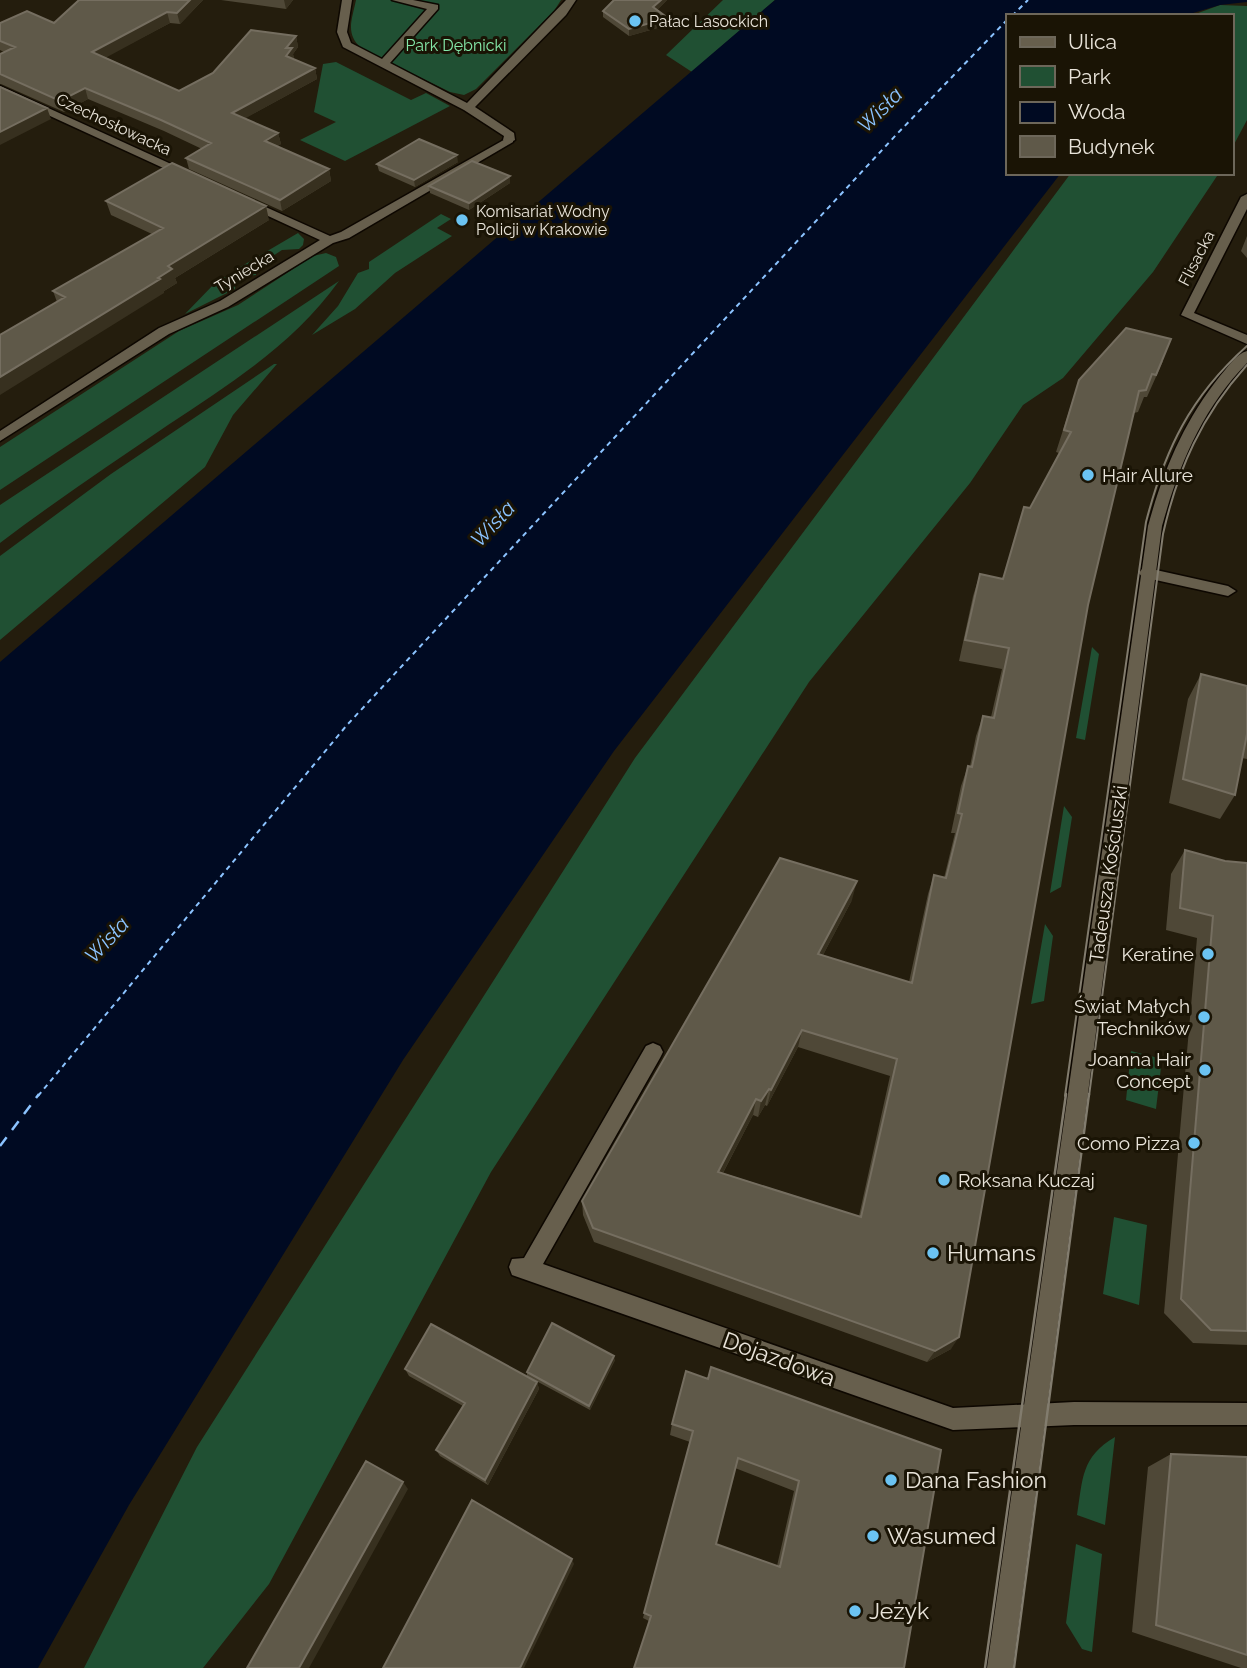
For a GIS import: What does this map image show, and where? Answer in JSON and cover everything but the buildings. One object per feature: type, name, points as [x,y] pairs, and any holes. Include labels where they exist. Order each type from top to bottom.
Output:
[{"type":"street","points":[[347,0],[342,32],[347,45],[468,108],[562,13],[571,0]]},
{"type":"street","points":[[383,64],[434,7],[397,0]]},
{"type":"street","name":"Czechosłowacka","points":[[0,89],[202,182]]},
{"type":"street","name":"Tyniecka","points":[[0,437],[164,331],[224,304],[329,240],[345,235],[509,140],[510,135],[468,108]]},
{"type":"street","name":"Flisacka","points":[[1247,197],[1187,315],[1247,340]]},
{"type":"street","points":[[240,200],[329,240]]},
{"type":"street","name":"Tadeusza Kościuszki","points":[[1000,1668],[1155,526],[1176,456],[1206,403],[1247,355]]},
{"type":"street","points":[[1147,572],[1228,591]]},
{"type":"street","name":"Dojazdowa","points":[[653,1052],[524,1268],[943,1417],[988,1421],[1034,1415],[1108,1412],[1247,1414]]},
{"type":"green space","name":"Park Dębnicki","points":[[356,0],[561,0],[554,11],[476,89],[464,95],[450,92],[361,48],[351,31]]},
{"type":"green space","points":[[723,0],[775,0],[692,72],[666,55]]},
{"type":"green space","points":[[1220,5],[1247,6],[1247,120],[1233,146],[1233,14],[1195,14]]},
{"type":"green space","points":[[336,62],[411,100],[426,93],[450,106],[345,161],[300,140],[336,122],[314,112],[323,64]]},
{"type":"green space","points":[[1070,175],[1218,175],[1153,272],[1063,378],[1023,405],[970,483],[809,682],[491,1172],[269,1584],[203,1668],[84,1668],[197,1447],[635,758]]},
{"type":"green space","points":[[441,214],[451,219],[437,228],[452,236],[395,273],[355,309],[312,335],[338,306],[358,273],[369,269],[369,262]]},
{"type":"green space","points":[[298,233],[304,239],[299,249],[282,250],[256,267],[256,275],[247,276],[235,270]]},
{"type":"green space","points":[[326,253],[336,257],[339,266],[0,490],[0,447],[179,331],[238,305],[313,256]]},
{"type":"green space","points":[[225,277],[236,282],[235,289],[185,314],[215,283]]},
{"type":"green space","points":[[339,281],[302,324],[260,361],[0,543],[0,505]]},
{"type":"green space","points":[[277,364],[233,415],[205,467],[0,640],[0,556],[111,474]]},
{"type":"green space","points":[[1092,647],[1099,654],[1085,740],[1076,738]]},
{"type":"green space","points":[[1064,806],[1072,817],[1061,887],[1050,893]]},
{"type":"green space","points":[[1045,924],[1053,936],[1044,1001],[1031,1004]]},
{"type":"green space","points":[[1131,1051],[1162,1059],[1156,1109],[1126,1100]]},
{"type":"green space","points":[[1114,1217],[1147,1225],[1139,1305],[1103,1294]]},
{"type":"green space","points":[[1115,1437],[1105,1525],[1077,1515],[1083,1479],[1090,1461],[1096,1452]]},
{"type":"green space","points":[[1076,1544],[1102,1554],[1092,1652],[1082,1649],[1066,1623]]},
{"type":"water","name":"Wisła","points":[[775,0],[1247,0],[1190,14],[1006,14],[1006,175],[1059,175],[614,751],[403,1060],[129,1505],[38,1668],[0,1668],[0,662]]},
{"type":"ferry route","points":[[1014,14],[1028,0]]},
{"type":"ferry route","points":[[38,1096],[347,725],[896,135],[1006,21]]},
{"type":"ferry route","points":[[0,1146],[39,1094]]},
{"type":"tram line","points":[[1065,1096],[1146,522],[1162,471],[1182,426],[1210,385],[1247,346]]},
{"type":"tram line","points":[[1089,1096],[1163,534],[1176,487],[1194,444],[1217,403],[1247,365]]},
{"type":"tram line","points":[[985,1668],[1066,1094]]},
{"type":"tram line","points":[[1014,1668],[1089,1094]]},
{"type":"place","name":"Pałac Lasockich","points":[[635,21]]},
{"type":"place","name":"Komisariat Wodny Policji w Krakowie","points":[[462,220]]},
{"type":"place","name":"Hair Allure","points":[[1088,475]]},
{"type":"place","name":"Keratine","points":[[1208,954]]},
{"type":"place","name":"Świat Małych Techników","points":[[1204,1017]]},
{"type":"place","name":"Joanna Hair Concept","points":[[1205,1070]]},
{"type":"place","name":"Como Pizza","points":[[1194,1143]]},
{"type":"place","name":"Roksana Kuczaj","points":[[944,1180]]},
{"type":"place","name":"Humans","points":[[933,1253]]},
{"type":"place","name":"Dana Fashion","points":[[891,1480]]},
{"type":"place","name":"Wasumed","points":[[873,1536]]},
{"type":"place","name":"Jeżyk","points":[[855,1611]]}]
